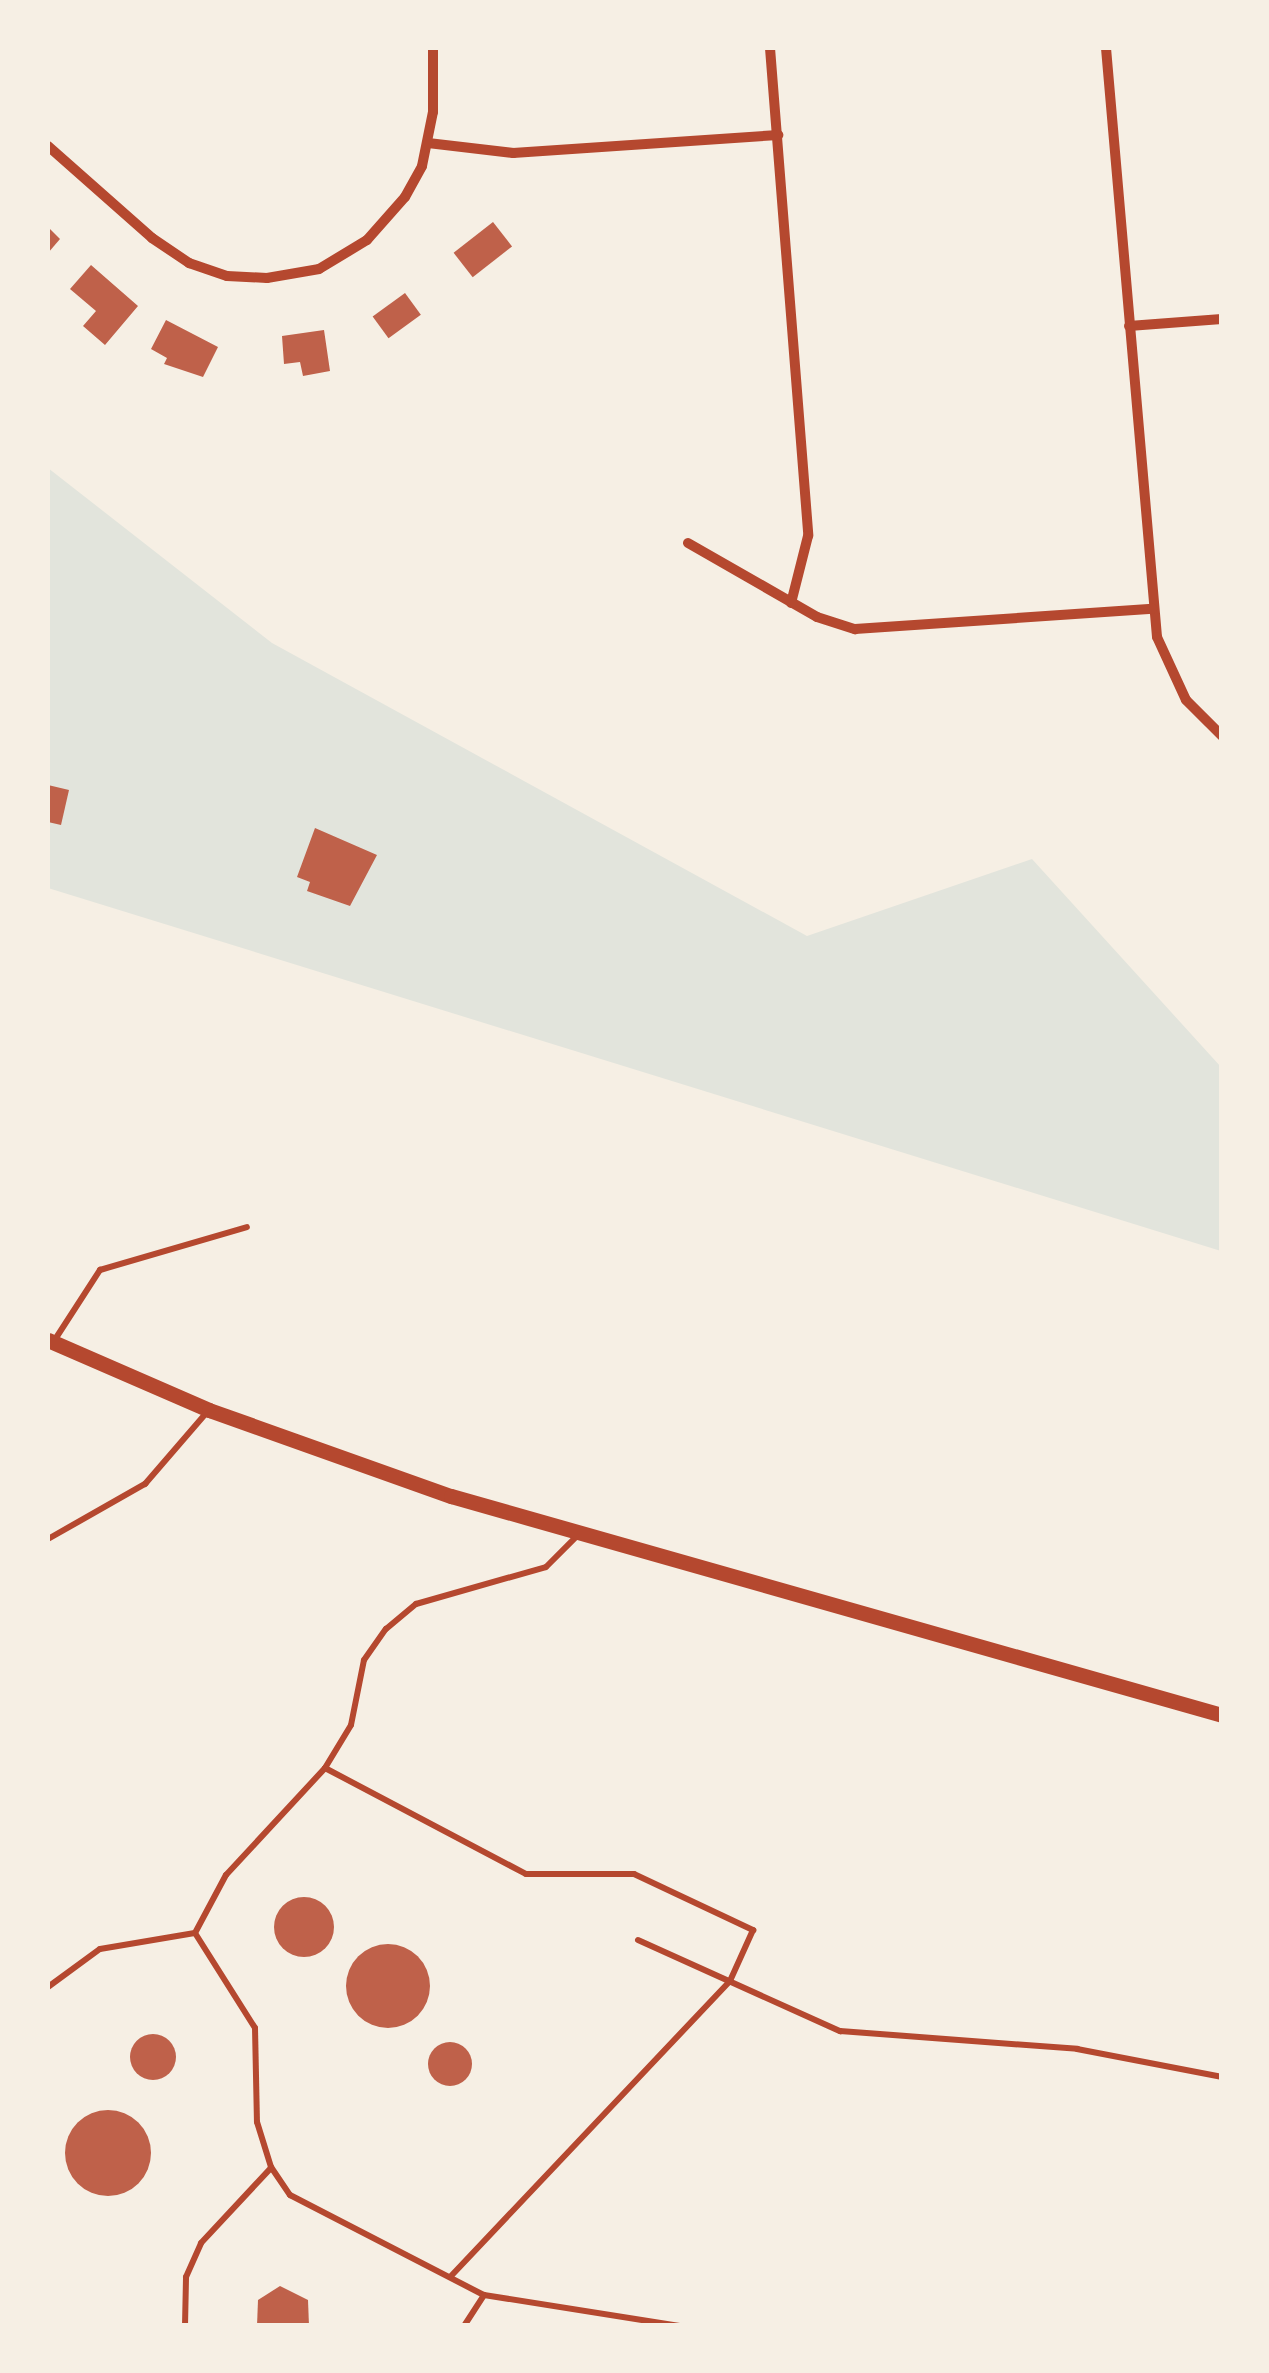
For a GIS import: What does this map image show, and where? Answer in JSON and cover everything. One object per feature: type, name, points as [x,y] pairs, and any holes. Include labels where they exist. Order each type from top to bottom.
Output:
[{"type":"street","points":[[48,146],[174,254],[227,276],[267,278],[334,264],[368,240],[406,197],[428,143],[433,48]]},
{"type":"street","points":[[770,48],[808,536],[791,603]]},
{"type":"street","points":[[1106,48],[1152,609],[1174,679],[1222,736]]},
{"type":"street","points":[[428,143],[513,154],[778,134]]},
{"type":"street","points":[[1129,326],[1222,319]]},
{"type":"street","points":[[688,542],[791,603],[837,625],[873,630],[1152,609]]},
{"type":"street","points":[[50,1341],[209,1410],[579,1534],[1222,1715]]},
{"type":"lane","points":[[50,1341],[100,1270],[247,1226]]},
{"type":"lane","points":[[48,1539],[145,1484],[183,1448],[209,1410]]},
{"type":"lane","points":[[195,1933],[226,1875],[325,1768],[351,1725],[364,1660],[386,1629],[416,1604],[546,1567],[579,1534]]},
{"type":"lane","points":[[325,1768],[526,1874],[634,1874],[753,1930],[730,1981],[450,2277]]},
{"type":"lane","points":[[48,1987],[100,1949],[195,1933]]},
{"type":"lane","points":[[195,1933],[255,2028],[257,2122],[271,2167],[290,2194],[484,2295],[680,2326]]},
{"type":"lane","points":[[638,1940],[840,2031],[1077,2049],[1222,2077]]},
{"type":"lane","points":[[186,2326],[186,2277],[201,2243],[271,2167]]},
{"type":"lane","points":[[464,2326],[484,2295]]},
{"type":"shaded area","points":[[48,468],[272,643],[807,936],[1032,859],[1221,1067],[1221,1251],[48,888]]},
{"type":"building","points":[[493,222],[512,246],[473,277],[454,253]]},
{"type":"building","points":[[48,227],[60,239],[48,253]]},
{"type":"building","points":[[91,265],[138,306],[105,345],[83,326],[96,311],[70,289]]},
{"type":"building","points":[[405,293],[421,315],[389,338],[373,317]]},
{"type":"building","points":[[166,320],[218,347],[203,377],[164,364],[167,358],[151,349]]},
{"type":"building","points":[[324,330],[330,371],[303,376],[300,362],[284,364],[282,336]]},
{"type":"building","points":[[48,785],[69,790],[61,825],[48,822]]},
{"type":"building","points":[[315,828],[377,855],[350,906],[307,891],[310,882],[297,877]]},
{"type":"building","points":[[304,1897],[326,1905],[334,1927],[326,1949],[304,1957],[282,1949],[274,1927],[282,1905]]},
{"type":"building","points":[[388,1944],[404,1947],[418,1956],[427,1970],[427,2002],[418,2016],[404,2025],[388,2028],[372,2025],[358,2016],[349,2002],[346,1986],[349,1970],[358,1956],[372,1947]]},
{"type":"building","points":[[153,2034],[170,2040],[176,2057],[170,2074],[153,2080],[136,2074],[130,2057],[136,2040]]},
{"type":"building","points":[[450,2042],[466,2048],[472,2064],[466,2080],[450,2086],[434,2080],[428,2064],[434,2048]]},
{"type":"building","points":[[108,2110],[132,2117],[144,2129],[151,2153],[144,2177],[132,2189],[108,2196],[84,2189],[72,2177],[65,2153],[72,2129],[84,2117]]},
{"type":"building","points":[[280,2286],[308,2300],[309,2326],[257,2326],[258,2300]]}]
